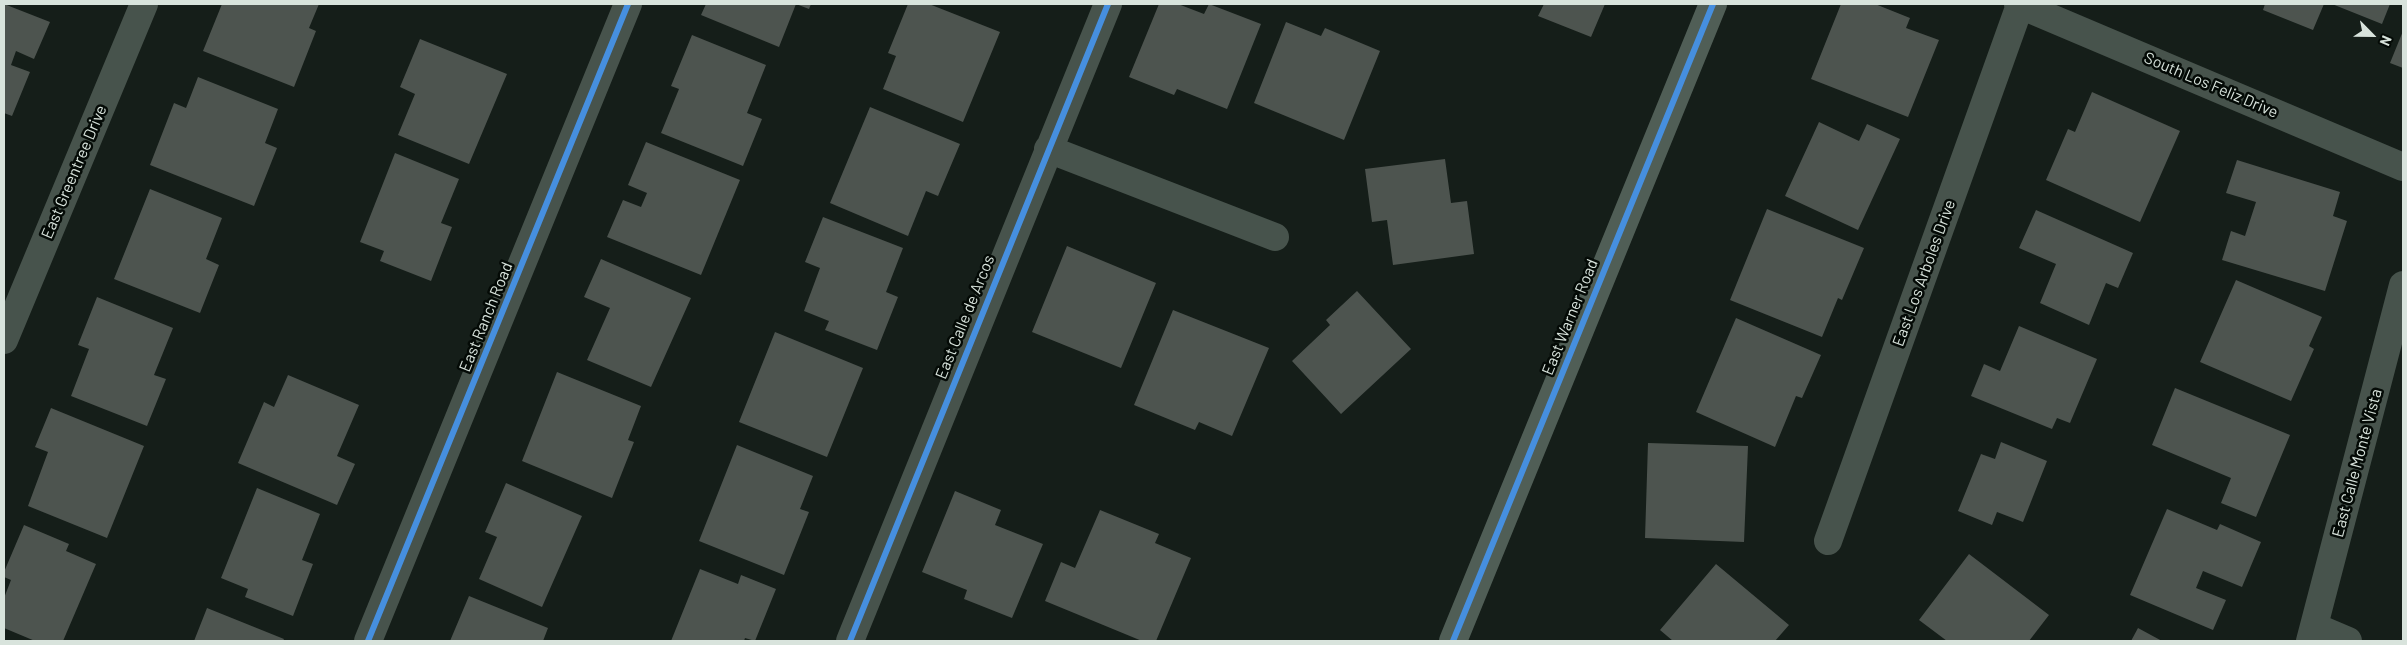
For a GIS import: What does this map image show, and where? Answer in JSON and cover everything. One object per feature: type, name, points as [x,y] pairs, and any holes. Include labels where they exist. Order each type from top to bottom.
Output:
[{"type":"main road","name":"East Warner Road","points":[[1453,641],[1713,4]]},
{"type":"street","name":"East Greentree Drive","points":[[4,340],[144,4]]},
{"type":"street","name":"East Ranch Road","points":[[368,641],[628,4]]},
{"type":"street","name":"East Calle de Arcos","points":[[850,641],[1108,4]]},
{"type":"street","name":"South Los Feliz Drive","points":[[2019,4],[2403,167]]},
{"type":"street","name":"East Los Arboles Drive","points":[[1828,541],[2019,4]]},
{"type":"street","points":[[1048,149],[1275,237]]},
{"type":"street","name":"East Calle Monte Vista","points":[[2312,634],[2403,285]]},
{"type":"street","points":[[2312,634],[2348,641]]},
{"type":"building","points":[[4,4],[50,22],[34,59],[16,51],[11,65],[30,72],[12,116],[4,113]]},
{"type":"building","points":[[222,4],[319,4],[309,28],[316,31],[294,87],[203,51]]},
{"type":"building","points":[[706,4],[796,4],[779,47],[701,15]]},
{"type":"building","points":[[796,4],[811,4],[809,9]]},
{"type":"building","points":[[908,4],[929,4],[1000,32],[963,122],[883,89],[896,56],[888,53]]},
{"type":"building","points":[[1159,4],[1178,4],[1204,14],[1209,4],[1261,24],[1227,109],[1177,89],[1174,95],[1129,77]]},
{"type":"building","points":[[1544,4],[1605,4],[1591,37],[1538,16]]},
{"type":"building","points":[[1841,4],[1875,4],[1910,18],[1906,28],[1939,40],[1908,117],[1811,79]]},
{"type":"building","points":[[2265,4],[2324,4],[2313,30],[2263,10]]},
{"type":"building","points":[[2332,4],[2390,4],[2382,24]]},
{"type":"building","points":[[1286,22],[1321,36],[1325,28],[1380,51],[1344,140],[1254,103]]},
{"type":"building","points":[[2403,31],[2403,68],[2390,63]]},
{"type":"building","points":[[692,35],[766,65],[747,113],[762,119],[743,166],[661,133],[679,89],[671,86]]},
{"type":"building","points":[[420,39],[507,74],[469,164],[398,135],[415,94],[400,87]]},
{"type":"building","points":[[198,77],[278,109],[265,143],[277,148],[254,206],[150,165],[174,103],[186,108]]},
{"type":"building","points":[[2092,92],[2180,131],[2140,222],[2046,180],[2068,129],[2075,132]]},
{"type":"building","points":[[870,107],[960,144],[938,196],[926,191],[908,236],[830,203]]},
{"type":"building","points":[[1819,122],[1859,141],[1867,124],[1900,139],[1858,230],[1785,196]]},
{"type":"building","points":[[646,142],[740,180],[701,275],[607,237],[623,200],[641,207],[647,193],[628,185]]},
{"type":"building","points":[[395,153],[459,179],[441,223],[452,227],[431,281],[380,261],[384,251],[360,242]]},
{"type":"building","points":[[1445,159],[1451,203],[1467,201],[1474,254],[1393,265],[1387,220],[1372,222],[1365,169]]},
{"type":"building","points":[[2237,160],[2340,192],[2333,216],[2347,221],[2325,291],[2222,260],[2231,231],[2245,236],[2256,202],[2226,193]]},
{"type":"building","points":[[150,189],[222,218],[206,259],[219,265],[200,313],[114,279]]},
{"type":"building","points":[[1767,209],[1864,248],[1842,300],[1838,298],[1822,337],[1730,300]]},
{"type":"building","points":[[2036,210],[2133,253],[2118,288],[2106,283],[2089,325],[2040,303],[2056,264],[2019,248]]},
{"type":"building","points":[[823,217],[903,248],[886,292],[898,297],[877,350],[825,330],[829,321],[804,311],[820,268],[805,262]]},
{"type":"building","points":[[1067,246],[1156,283],[1121,368],[1032,332]]},
{"type":"building","points":[[601,259],[691,298],[651,387],[587,360],[610,308],[584,297]]},
{"type":"building","points":[[2236,280],[2322,317],[2309,346],[2314,349],[2291,401],[2200,362]]},
{"type":"building","points":[[1357,291],[1411,349],[1341,414],[1292,361],[1330,325],[1326,320]]},
{"type":"building","points":[[97,297],[173,328],[154,375],[166,379],[147,426],[71,396],[89,349],[78,345]]},
{"type":"building","points":[[1173,310],[1269,348],[1232,436],[1199,422],[1195,430],[1134,405]]},
{"type":"building","points":[[1736,318],[1821,355],[1802,398],[1796,396],[1775,447],[1696,412]]},
{"type":"building","points":[[2019,326],[2097,359],[2070,423],[2057,418],[2052,429],[1971,396],[1984,364],[2000,371]]},
{"type":"building","points":[[775,332],[863,368],[827,457],[739,422]]},
{"type":"building","points":[[557,372],[641,406],[628,440],[634,442],[612,498],[522,461]]},
{"type":"building","points":[[288,375],[359,405],[337,456],[355,464],[337,505],[238,463],[264,402],[274,407]]},
{"type":"building","points":[[2175,388],[2290,435],[2256,517],[2221,503],[2231,478],[2152,445]]},
{"type":"building","points":[[51,408],[144,446],[107,538],[28,506],[48,452],[35,447]]},
{"type":"building","points":[[2001,442],[2047,461],[2023,522],[1997,512],[1992,525],[1958,511],[1981,454],[1995,459]]},
{"type":"building","points":[[1648,443],[1748,446],[1744,542],[1645,538]]},
{"type":"building","points":[[737,445],[813,476],[800,509],[809,512],[784,575],[699,541]]},
{"type":"building","points":[[506,483],[582,516],[542,607],[479,579],[497,537],[485,532]]},
{"type":"building","points":[[257,488],[320,514],[302,560],[313,564],[293,616],[245,597],[248,589],[221,578]]},
{"type":"building","points":[[955,491],[1001,510],[995,525],[1043,544],[1012,618],[964,599],[967,590],[922,572]]},
{"type":"building","points":[[2167,509],[2217,530],[2220,524],[2261,542],[2242,587],[2203,571],[2196,588],[2226,600],[2213,630],[2130,595]]},
{"type":"building","points":[[1100,510],[1159,534],[1155,543],[1191,558],[1156,641],[1142,641],[1045,601],[1061,562],[1075,568]]},
{"type":"building","points":[[24,525],[69,544],[66,551],[96,564],[63,641],[35,641],[4,628],[4,598],[11,580],[4,577],[4,572]]},
{"type":"building","points":[[1969,554],[2049,615],[2029,641],[1947,641],[1919,620]]},
{"type":"building","points":[[1716,564],[1789,625],[1775,641],[1673,641],[1660,630]]},
{"type":"building","points":[[700,569],[738,584],[741,575],[776,589],[755,641],[745,638],[744,641],[671,641]]},
{"type":"building","points":[[469,596],[548,628],[543,641],[450,641]]},
{"type":"building","points":[[207,608],[284,639],[283,641],[194,641]]},
{"type":"building","points":[[2138,628],[2162,641],[2131,641]]},
{"type":"cycle path","points":[[368,641],[628,4]]},
{"type":"cycle path","points":[[850,641],[1108,4]]},
{"type":"cycle path","points":[[1453,641],[1713,4]]}]
